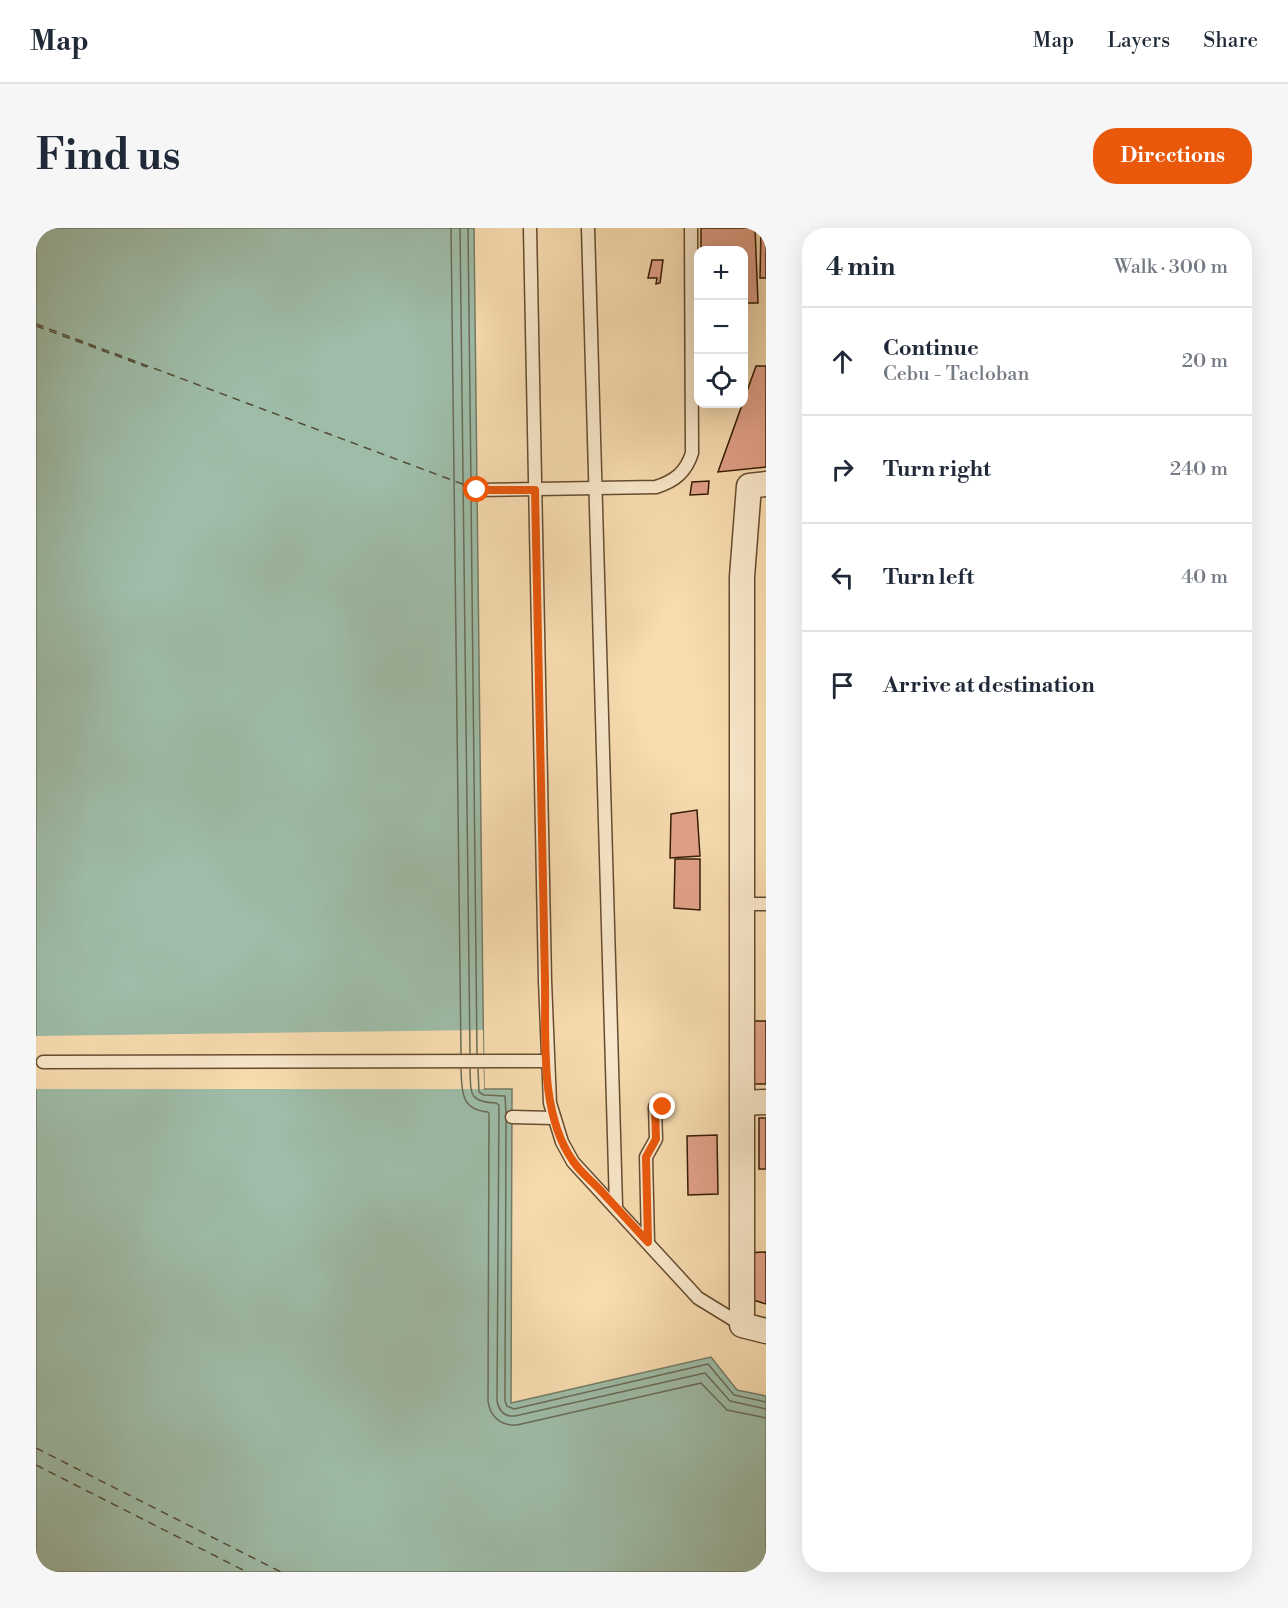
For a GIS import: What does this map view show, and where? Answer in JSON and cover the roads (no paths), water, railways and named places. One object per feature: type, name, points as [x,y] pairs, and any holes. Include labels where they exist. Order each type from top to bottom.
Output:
[{"type":"street","points":[[757,485],[742,577],[755,904],[755,1103],[742,1325],[766,1331]]},
{"type":"lane","points":[[530,228],[547,1061],[550,1102],[562,1142],[573,1162],[616,1206],[698,1298],[742,1325]]},
{"type":"lane","points":[[588,228],[616,1206]]},
{"type":"lane","points":[[477,490],[656,487],[669,483],[685,470],[692,453],[691,228]]},
{"type":"lane","points":[[43,1062],[547,1061]]},
{"type":"lane","points":[[648,1242],[646,1157],[656,1139],[655,1107],[663,1107]]},
{"type":"lane","points":[[512,1117],[554,1118]]},
{"type":"water","points":[[36,228],[474,228],[484,1089],[512,1089],[511,1403],[711,1357],[737,1390],[766,1396],[766,1572],[36,1572]]}]
